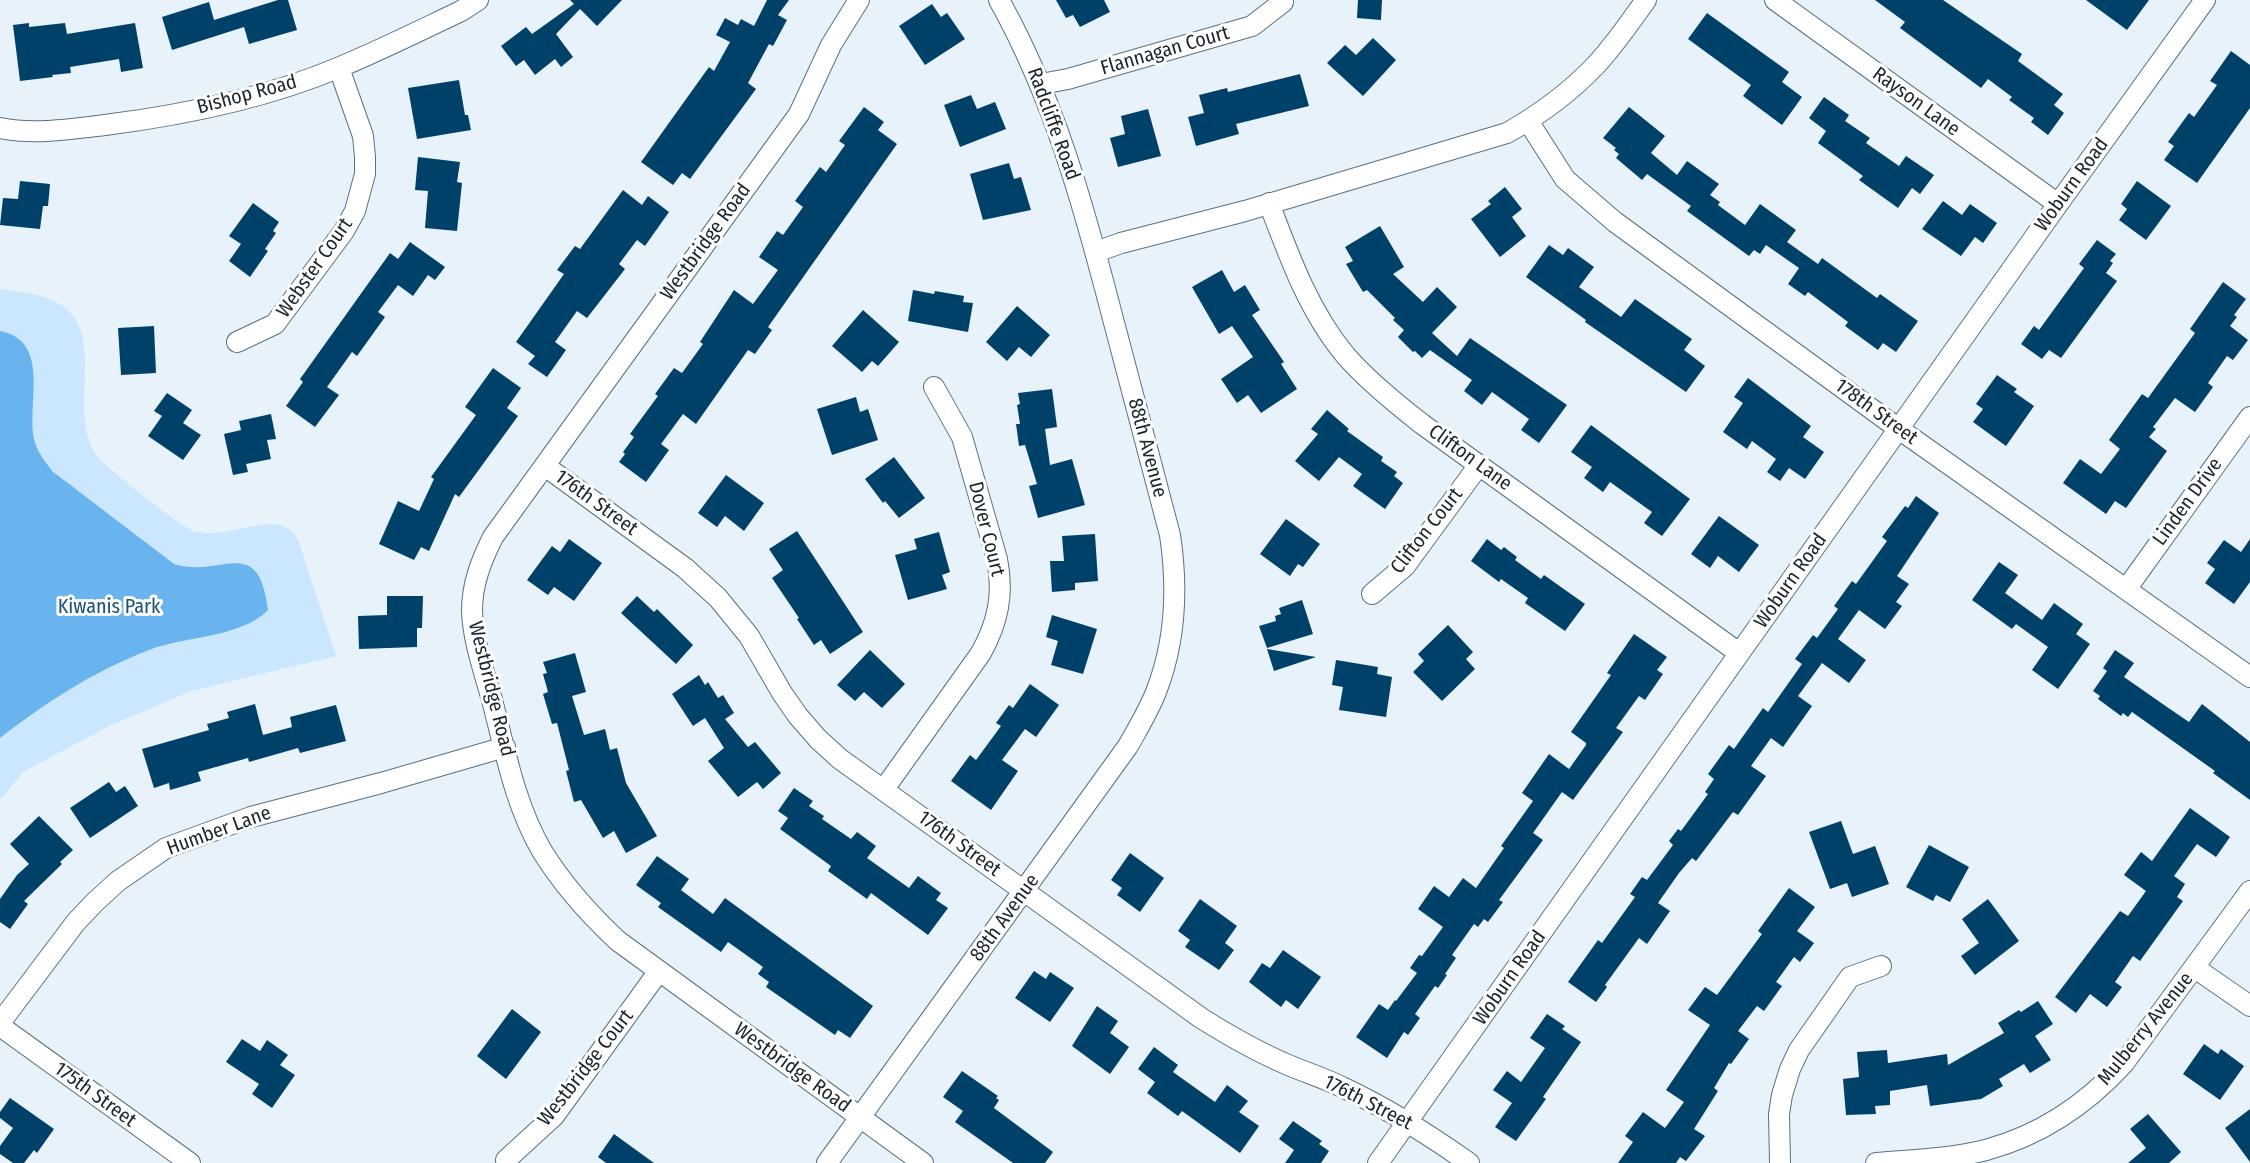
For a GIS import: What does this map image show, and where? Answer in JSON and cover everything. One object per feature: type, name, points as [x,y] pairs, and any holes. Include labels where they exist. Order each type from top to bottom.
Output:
[{"type":"street","name":"Bishop Road","points":[[0,128],[47,130],[129,122],[225,103],[339,68],[461,11],[478,0]]},
{"type":"street","name":"Westbridge Road","points":[[859,0],[831,45],[799,114],[493,537],[482,558],[474,586],[472,612],[475,636],[525,816],[542,850],[581,904],[606,929],[659,971],[923,1163]]},
{"type":"street","name":"Radcliffe Road","points":[[999,0],[1019,35],[1041,84],[1096,252]]},
{"type":"street","points":[[1096,252],[1507,133],[1528,121],[1563,95],[1596,65],[1646,0]]},
{"type":"street","name":"Rayson Lane","points":[[1775,0],[2058,204]]},
{"type":"street","name":"Woburn Road","points":[[1378,1163],[2205,0]]},
{"type":"street","name":"Flannagan Court","points":[[1041,84],[1068,79],[1252,26],[1283,2]]},
{"type":"street","name":"Webster Court","points":[[237,342],[275,324],[344,231],[355,211],[365,174],[363,136],[339,68]]},
{"type":"street","name":"178th Street","points":[[1528,121],[1560,172],[1590,202],[1899,429],[2250,677]]},
{"type":"street","name":"Clifton Lane","points":[[1269,203],[1297,274],[1310,300],[1345,354],[1395,404],[1739,653]]},
{"type":"street","name":"88th Avenue","points":[[827,1163],[1128,746],[1156,692],[1167,653],[1175,607],[1175,568],[1170,535],[1096,252]]},
{"type":"street","name":"Dover Court","points":[[884,789],[981,653],[993,629],[1000,604],[1000,575],[997,559],[962,437],[934,387]]},
{"type":"street","name":"Linden Drive","points":[[2127,588],[2250,417]]},
{"type":"street","name":"Clifton Court","points":[[1372,594],[1405,566],[1479,465]]},
{"type":"street","name":"176th Street","points":[[545,466],[705,585],[731,612],[782,693],[818,739],[840,759],[1222,1031],[1286,1064],[1341,1086],[1408,1121],[1469,1163]]},
{"type":"street","name":"Humber Lane","points":[[0,1025],[76,922],[118,881],[166,848],[251,817],[505,747]]},
{"type":"street","name":"Mulberry Avenue","points":[[1876,1163],[1911,1161],[1985,1150],[2020,1138],[2052,1123],[2081,1104],[2124,1063],[2250,891]]},
{"type":"street","points":[[1780,1163],[1779,1114],[1782,1095],[1799,1050],[1850,977],[1881,966]]},
{"type":"street","points":[[2195,968],[2250,1006]]},
{"type":"street","name":"Westbridge Court","points":[[506,1160],[554,1116],[659,971]]},
{"type":"street","name":"175th Street","points":[[0,1025],[190,1163]]},
{"type":"green space","name":"Kiwanis Park","points":[[0,289],[49,299],[69,311],[80,329],[84,350],[85,420],[89,441],[100,459],[117,475],[194,531],[216,533],[271,524],[283,526],[298,539],[336,656],[191,691],[109,726],[23,772],[0,800]]},
{"type":"water","points":[[0,331],[16,337],[26,347],[31,360],[34,375],[34,439],[39,452],[52,471],[174,564],[191,567],[235,563],[247,565],[256,572],[263,586],[268,610],[243,626],[163,645],[129,658],[52,700],[0,738]]},
{"type":"building","points":[[278,0],[288,0],[297,30],[249,44],[244,27],[172,50],[162,17],[209,2],[214,20]]},
{"type":"building","points":[[570,0],[622,0],[597,26],[580,9],[556,34],[573,57],[561,67],[555,59],[535,75],[524,60],[516,66],[501,46],[526,27],[532,34],[574,4]]},
{"type":"building","points":[[767,0],[789,0],[778,15],[787,20],[773,46],[769,44],[748,83],[756,89],[690,179],[682,173],[673,185],[641,162],[709,67],[714,71],[730,42],[716,35],[725,18],[738,25],[741,19],[754,26]]},
{"type":"building","points":[[1056,0],[1104,0],[1110,12],[1080,27],[1073,15],[1066,18]]},
{"type":"building","points":[[1358,0],[1382,0],[1381,20],[1357,18]]},
{"type":"building","points":[[1875,0],[1943,0],[2022,54],[2018,61],[2063,94],[2054,105],[2064,113],[2048,135],[2031,122],[2034,118],[2009,100],[2012,97],[1988,79],[1981,88],[1900,28],[1905,22]]},
{"type":"building","points":[[2086,0],[2149,0],[2127,30]]},
{"type":"building","points":[[932,4],[941,17],[947,13],[965,39],[925,65],[899,26]]},
{"type":"building","points":[[1707,13],[1789,72],[1782,82],[1802,97],[1782,125],[1743,96],[1751,85],[1688,39]]},
{"type":"building","points":[[29,23],[29,27],[65,23],[67,34],[135,23],[143,68],[121,72],[119,59],[70,67],[71,73],[52,75],[53,77],[20,81],[13,25]]},
{"type":"building","points":[[1373,38],[1396,60],[1363,96],[1327,63],[1345,45],[1356,55]]},
{"type":"building","points":[[2231,51],[2250,65],[2250,108],[2197,183],[2164,160],[2174,146],[2168,142],[2189,113],[2194,117],[2217,85],[2210,81]]},
{"type":"building","points":[[1300,74],[1309,106],[1236,124],[1239,134],[1196,146],[1188,117],[1204,113],[1199,95],[1227,88],[1228,92]]},
{"type":"building","points":[[459,80],[465,115],[468,115],[471,130],[417,139],[408,88]]},
{"type":"building","points":[[971,95],[977,109],[995,102],[1006,129],[960,147],[944,105]]},
{"type":"building","points":[[1824,97],[1849,115],[1845,121],[1870,138],[1866,143],[1899,166],[1906,156],[1934,175],[1920,194],[1912,188],[1898,208],[1859,180],[1863,176],[1818,143],[1826,131],[1809,118]]},
{"type":"building","points":[[864,107],[884,122],[878,130],[897,144],[768,327],[772,330],[755,354],[748,350],[696,424],[683,414],[661,444],[669,450],[646,482],[619,462],[634,437],[630,434],[658,396],[655,394],[674,368],[682,373],[703,344],[700,342],[734,290],[753,304],[778,270],[759,257],[777,231],[783,235],[803,207],[795,201],[820,167],[826,172],[845,145],[839,141]]},
{"type":"building","points":[[1629,107],[1665,136],[1651,153],[1677,175],[1687,161],[1719,184],[1710,195],[1720,202],[1718,205],[1745,225],[1760,204],[1796,230],[1787,242],[1818,264],[1822,258],[1877,298],[1880,294],[1918,321],[1896,352],[1883,343],[1878,350],[1845,326],[1848,322],[1808,292],[1805,296],[1788,284],[1799,268],[1766,245],[1760,254],[1754,250],[1749,256],[1687,211],[1691,206],[1647,174],[1642,180],[1616,158],[1619,154],[1614,150],[1616,148],[1603,138]]},
{"type":"building","points":[[1148,109],[1161,156],[1118,167],[1110,138],[1125,134],[1121,116]]},
{"type":"building","points":[[418,157],[460,162],[457,182],[462,183],[457,231],[425,228],[428,191],[415,190]]},
{"type":"building","points":[[1009,163],[1014,179],[1021,177],[1031,210],[983,220],[970,174]]},
{"type":"building","points":[[20,181],[50,184],[48,206],[43,206],[40,229],[0,225],[3,198],[18,199]]},
{"type":"building","points":[[2137,181],[2171,206],[2146,240],[2119,220],[2127,209],[2121,204]]},
{"type":"building","points":[[1505,187],[1522,209],[1512,217],[1526,236],[1500,257],[1471,219],[1491,204],[1488,201]]},
{"type":"building","points":[[623,190],[642,205],[648,196],[669,212],[645,246],[637,240],[619,264],[625,269],[587,318],[577,311],[555,342],[566,350],[547,377],[528,364],[535,356],[516,342],[564,274],[557,270],[575,246],[580,249]]},
{"type":"building","points":[[1943,201],[1962,215],[1970,204],[1997,223],[1983,243],[1975,237],[1961,256],[1922,229]]},
{"type":"building","points":[[253,203],[279,222],[273,231],[276,233],[265,249],[268,251],[250,277],[229,261],[241,244],[229,236]]},
{"type":"building","points":[[1380,226],[1404,267],[1393,274],[1423,302],[1437,287],[1457,307],[1432,333],[1457,356],[1470,338],[1567,405],[1539,443],[1521,430],[1529,419],[1492,392],[1482,405],[1464,391],[1472,380],[1430,350],[1422,358],[1415,351],[1413,352],[1398,337],[1404,330],[1393,320],[1395,318],[1367,290],[1363,292],[1346,264],[1353,261],[1345,247]]},
{"type":"building","points":[[2097,240],[2116,254],[2110,261],[2113,263],[2106,273],[2117,281],[2061,358],[2049,350],[2042,359],[2021,344],[2034,326],[2039,330],[2084,268],[2079,264]]},
{"type":"building","points":[[410,242],[445,267],[435,280],[428,275],[413,296],[398,285],[378,312],[385,317],[357,356],[352,352],[327,387],[339,395],[315,427],[286,406],[303,382],[300,379],[390,253],[398,259]]},
{"type":"building","points":[[1549,245],[1563,255],[1568,248],[1594,267],[1579,287],[1621,317],[1635,299],[1692,339],[1684,350],[1705,366],[1686,392],[1585,322],[1586,320],[1526,277]]},
{"type":"building","points":[[1222,270],[1234,292],[1245,285],[1260,310],[1252,315],[1284,362],[1281,364],[1297,389],[1261,413],[1248,395],[1237,403],[1221,379],[1253,357],[1232,326],[1219,334],[1192,287]]},
{"type":"building","points":[[2223,282],[2246,299],[2234,315],[2237,317],[2230,326],[2248,340],[2233,360],[2227,356],[2208,383],[2213,387],[2195,412],[2175,398],[2153,427],[2156,429],[2149,437],[2167,451],[2126,508],[2115,501],[2106,514],[2063,483],[2080,459],[2101,474],[2120,449],[2109,440],[2142,394],[2148,398],[2195,333],[2190,329]]},
{"type":"building","points":[[913,290],[964,296],[963,302],[973,303],[968,332],[908,321]]},
{"type":"building","points":[[1017,306],[1050,335],[1031,357],[1019,347],[1007,361],[986,342]]},
{"type":"building","points":[[863,310],[899,342],[878,366],[872,361],[862,372],[832,346]]},
{"type":"building","points":[[154,326],[156,373],[121,375],[118,328]]},
{"type":"building","points":[[493,368],[521,388],[507,408],[518,416],[459,497],[455,494],[429,551],[421,547],[414,560],[379,544],[398,501],[419,511],[434,479],[431,477],[476,415],[465,407]]},
{"type":"building","points":[[1997,375],[2017,389],[2014,392],[2034,406],[2006,446],[1973,422],[1983,409],[1976,404]]},
{"type":"building","points":[[1748,378],[1811,426],[1803,437],[1824,452],[1805,479],[1789,468],[1780,481],[1767,472],[1776,459],[1752,441],[1747,449],[1723,432],[1743,403],[1734,397]]},
{"type":"building","points":[[1052,389],[1057,427],[1045,429],[1050,465],[1072,459],[1085,505],[1038,518],[1029,486],[1037,484],[1025,445],[1019,446],[1016,424],[1020,424],[1018,393]]},
{"type":"building","points":[[167,393],[192,410],[183,423],[201,435],[183,460],[148,436],[162,416],[154,411]]},
{"type":"building","points":[[856,397],[860,412],[868,409],[878,440],[832,455],[817,409]]},
{"type":"building","points":[[1327,410],[1349,429],[1347,431],[1383,457],[1381,461],[1397,472],[1394,476],[1403,483],[1385,509],[1353,486],[1362,474],[1339,457],[1319,481],[1295,461],[1318,434],[1311,429]]},
{"type":"building","points":[[271,414],[276,439],[267,440],[271,459],[246,464],[248,472],[233,475],[224,434],[241,430],[239,421]]},
{"type":"building","points":[[1591,425],[1690,499],[1662,536],[1644,523],[1652,512],[1610,482],[1603,492],[1584,478],[1592,467],[1571,452]]},
{"type":"building","points":[[894,457],[925,498],[899,518],[885,501],[883,503],[865,479]]},
{"type":"building","points":[[726,475],[764,503],[744,531],[725,516],[717,527],[698,513]]},
{"type":"building","points":[[1916,496],[1939,513],[1897,576],[1909,584],[1896,602],[1902,606],[1885,629],[1859,610],[1838,639],[1866,660],[1849,683],[1822,663],[1798,696],[1812,706],[1783,747],[1771,738],[1751,766],[1766,776],[1738,815],[1733,812],[1696,861],[1692,858],[1679,873],[1658,903],[1670,911],[1647,944],[1639,938],[1605,985],[1607,987],[1596,1002],[1568,982],[1598,940],[1602,943],[1635,897],[1630,894],[1642,877],[1647,880],[1673,845],[1669,841],[1678,829],[1681,831],[1708,794],[1705,792],[1714,779],[1708,774],[1729,745],[1734,749],[1763,708],[1768,712],[1802,664],[1795,659],[1813,635],[1817,638],[1838,609],[1834,606],[1852,581],[1856,584],[1887,541],[1882,537],[1905,506],[1908,508]]},
{"type":"building","points":[[1719,516],[1759,545],[1739,572],[1718,556],[1710,568],[1691,554]]},
{"type":"building","points":[[1286,519],[1320,544],[1303,567],[1298,564],[1290,576],[1260,554]]},
{"type":"building","points":[[797,531],[863,632],[830,654],[821,640],[814,645],[772,578],[783,570],[769,549]]},
{"type":"building","points":[[939,532],[950,572],[942,575],[947,589],[908,600],[895,555],[917,549],[914,539]]},
{"type":"building","points":[[1095,534],[1098,581],[1075,583],[1075,590],[1052,592],[1050,561],[1064,561],[1062,536]]},
{"type":"building","points":[[569,539],[602,563],[574,601],[554,587],[548,595],[527,580],[552,546],[560,552]]},
{"type":"building","points":[[1487,539],[1501,550],[1504,547],[1517,557],[1515,560],[1541,579],[1544,575],[1585,604],[1565,631],[1525,603],[1528,598],[1501,579],[1499,582],[1471,561]]},
{"type":"building","points":[[2250,539],[2250,582],[2234,604],[2205,583],[2215,569],[2207,563],[2224,540],[2241,552]]},
{"type":"building","points":[[1999,562],[2018,575],[2005,593],[2042,620],[2054,603],[2083,624],[2076,634],[2090,644],[2058,689],[2032,670],[2048,647],[2016,624],[2012,629],[1972,600]]},
{"type":"building","points":[[387,596],[423,596],[422,628],[417,628],[417,647],[359,649],[358,616],[387,615]]},
{"type":"building","points":[[637,596],[654,612],[657,609],[693,645],[676,664],[621,613]]},
{"type":"building","points":[[1302,600],[1313,634],[1267,648],[1259,626],[1276,621],[1275,616],[1281,614],[1279,608]]},
{"type":"building","points":[[1052,615],[1097,629],[1083,674],[1051,665],[1058,641],[1046,637]]},
{"type":"building","points":[[1448,625],[1473,652],[1466,659],[1475,669],[1442,701],[1413,672],[1424,661],[1418,654]]},
{"type":"building","points":[[1634,634],[1667,657],[1657,670],[1663,674],[1645,700],[1639,696],[1616,728],[1623,732],[1573,800],[1562,792],[1533,833],[1543,840],[1499,900],[1503,902],[1488,922],[1484,919],[1478,927],[1474,924],[1452,955],[1456,958],[1445,974],[1447,975],[1438,988],[1435,986],[1415,1014],[1420,1018],[1408,1035],[1404,1032],[1387,1058],[1356,1037],[1379,1004],[1388,1010],[1396,1001],[1417,973],[1410,968],[1419,955],[1422,956],[1443,927],[1418,909],[1434,886],[1449,897],[1463,878],[1476,888],[1504,848],[1501,846],[1533,801],[1522,793],[1549,754],[1569,769],[1586,745],[1571,732],[1611,675],[1607,673]]},
{"type":"building","points":[[1267,649],[1316,657],[1274,671]]},
{"type":"building","points":[[870,650],[905,684],[882,708],[864,692],[855,701],[837,685]]},
{"type":"building","points":[[2115,650],[2134,663],[2124,677],[2189,722],[2202,704],[2250,742],[2250,800],[2213,773],[2215,771],[2132,712],[2128,717],[2123,713],[2121,716],[2098,699],[2100,696],[2093,691],[2107,671],[2103,668]]},
{"type":"building","points":[[575,653],[586,692],[572,696],[584,735],[605,729],[610,750],[617,748],[626,783],[657,836],[626,853],[614,831],[603,838],[581,800],[574,802],[566,771],[569,770],[557,723],[552,724],[543,694],[548,692],[543,674],[547,673],[543,662]]},
{"type":"building","points":[[1336,660],[1378,667],[1377,674],[1392,677],[1386,717],[1339,710],[1343,687],[1332,685]]},
{"type":"building","points":[[699,675],[705,685],[708,682],[718,698],[723,695],[734,713],[725,719],[748,747],[755,742],[781,773],[763,789],[757,782],[738,797],[708,761],[724,748],[705,718],[693,726],[672,694]]},
{"type":"building","points":[[1030,684],[1059,705],[1036,737],[1025,729],[1002,760],[1018,771],[991,810],[951,781],[970,755],[976,760],[1001,726],[996,723],[1009,705],[1013,708]]},
{"type":"building","points":[[255,704],[263,735],[292,727],[290,717],[336,705],[346,741],[300,753],[298,748],[249,762],[248,758],[198,772],[201,781],[170,790],[169,783],[154,788],[142,749],[209,730],[207,724],[229,718],[227,712]]},
{"type":"building","points":[[109,782],[116,792],[125,786],[138,806],[90,838],[70,808]]},
{"type":"building","points":[[794,788],[813,801],[809,806],[824,816],[822,819],[851,839],[857,832],[876,846],[867,858],[909,888],[918,876],[941,893],[936,900],[948,908],[928,935],[871,893],[867,899],[828,871],[831,866],[780,829],[788,818],[778,811]]},
{"type":"building","points":[[2190,808],[2230,837],[2216,857],[2197,844],[2174,876],[2185,884],[2177,897],[2183,901],[2140,961],[2133,956],[2115,982],[2122,987],[2107,1007],[2090,994],[2076,1013],[2055,997],[2120,911],[2128,916],[2146,891],[2124,875],[2141,852],[2152,861]]},
{"type":"building","points":[[39,816],[73,850],[24,901],[28,904],[10,929],[0,922],[0,899],[17,875],[29,864],[10,844]]},
{"type":"building","points":[[1841,821],[1853,854],[1875,846],[1889,884],[1852,897],[1847,883],[1830,889],[1809,832]]},
{"type":"building","points":[[1929,845],[1969,867],[1950,902],[1936,895],[1933,901],[1906,887]]},
{"type":"building","points":[[1130,853],[1164,878],[1140,912],[1117,895],[1122,888],[1111,880]]},
{"type":"building","points":[[657,856],[689,879],[681,890],[713,914],[725,898],[873,1006],[850,1038],[838,1030],[835,1035],[766,987],[769,982],[758,974],[763,967],[728,942],[721,952],[658,907],[661,903],[636,885]]},
{"type":"building","points":[[1789,888],[1815,907],[1797,931],[1814,943],[1800,962],[1794,957],[1776,982],[1782,986],[1764,1011],[1757,1006],[1738,1031],[1749,1039],[1731,1064],[1729,1063],[1714,1088],[1718,1091],[1694,1129],[1705,1136],[1686,1161],[1680,1157],[1676,1163],[1618,1163],[1633,1142],[1625,1136],[1643,1112],[1665,1128],[1684,1102],[1666,1090],[1710,1025],[1688,1010],[1705,987],[1717,995],[1762,934],[1758,931]]},
{"type":"building","points":[[1200,899],[1237,926],[1225,943],[1234,950],[1219,970],[1185,947],[1190,940],[1178,931]]},
{"type":"building","points":[[1988,899],[2019,941],[1975,975],[1961,956],[1979,943],[1962,919]]},
{"type":"building","points":[[1283,950],[1321,977],[1298,1009],[1286,1000],[1281,1007],[1249,982],[1262,963],[1270,968]]},
{"type":"building","points":[[1034,971],[1046,979],[1050,972],[1074,988],[1050,1022],[1015,998]]},
{"type":"building","points":[[2038,1001],[2053,1024],[2035,1036],[2051,1060],[2030,1073],[2024,1064],[1999,1079],[2003,1086],[1981,1099],[1930,1106],[1927,1085],[1890,1091],[1890,1105],[1875,1106],[1876,1114],[1846,1115],[1843,1079],[1859,1077],[1857,1052],[1887,1050],[1888,1063],[1947,1054],[1948,1065],[2004,1033],[1998,1023]]},
{"type":"building","points":[[1097,1006],[1118,1021],[1110,1033],[1129,1047],[1110,1074],[1072,1046]]},
{"type":"building","points":[[512,1009],[541,1032],[506,1079],[477,1056]]},
{"type":"building","points":[[1547,1014],[1565,1026],[1562,1029],[1581,1042],[1543,1097],[1546,1099],[1516,1141],[1495,1127],[1512,1103],[1493,1090],[1507,1071],[1521,1082],[1545,1048],[1530,1038]]},
{"type":"building","points":[[242,1039],[260,1051],[267,1040],[288,1055],[280,1065],[295,1075],[272,1108],[252,1094],[259,1084],[226,1062]]},
{"type":"building","points":[[2204,1044],[2218,1054],[2221,1049],[2244,1066],[2220,1100],[2183,1074]]},
{"type":"building","points":[[1154,1047],[1178,1065],[1173,1072],[1215,1102],[1227,1085],[1248,1101],[1239,1112],[1259,1126],[1240,1153],[1182,1111],[1178,1116],[1147,1093],[1155,1082],[1138,1069]]},
{"type":"building","points":[[962,1071],[998,1096],[996,1098],[999,1100],[994,1108],[1053,1152],[1045,1163],[1013,1163],[955,1122],[963,1111],[943,1097]]},
{"type":"building","points":[[10,1098],[54,1129],[37,1153],[34,1150],[24,1163],[13,1163],[0,1154],[0,1146],[13,1128],[0,1118],[0,1112]]},
{"type":"building","points":[[2250,1109],[2250,1162],[2225,1128]]},
{"type":"building","points":[[2148,1114],[2181,1152],[2169,1163],[2128,1163],[2146,1148],[2130,1129]]},
{"type":"building","points":[[1293,1121],[1322,1141],[1319,1144],[1329,1151],[1321,1163],[1285,1163],[1294,1150],[1279,1139]]},
{"type":"building","points":[[614,1134],[654,1163],[606,1163],[598,1157]]}]
